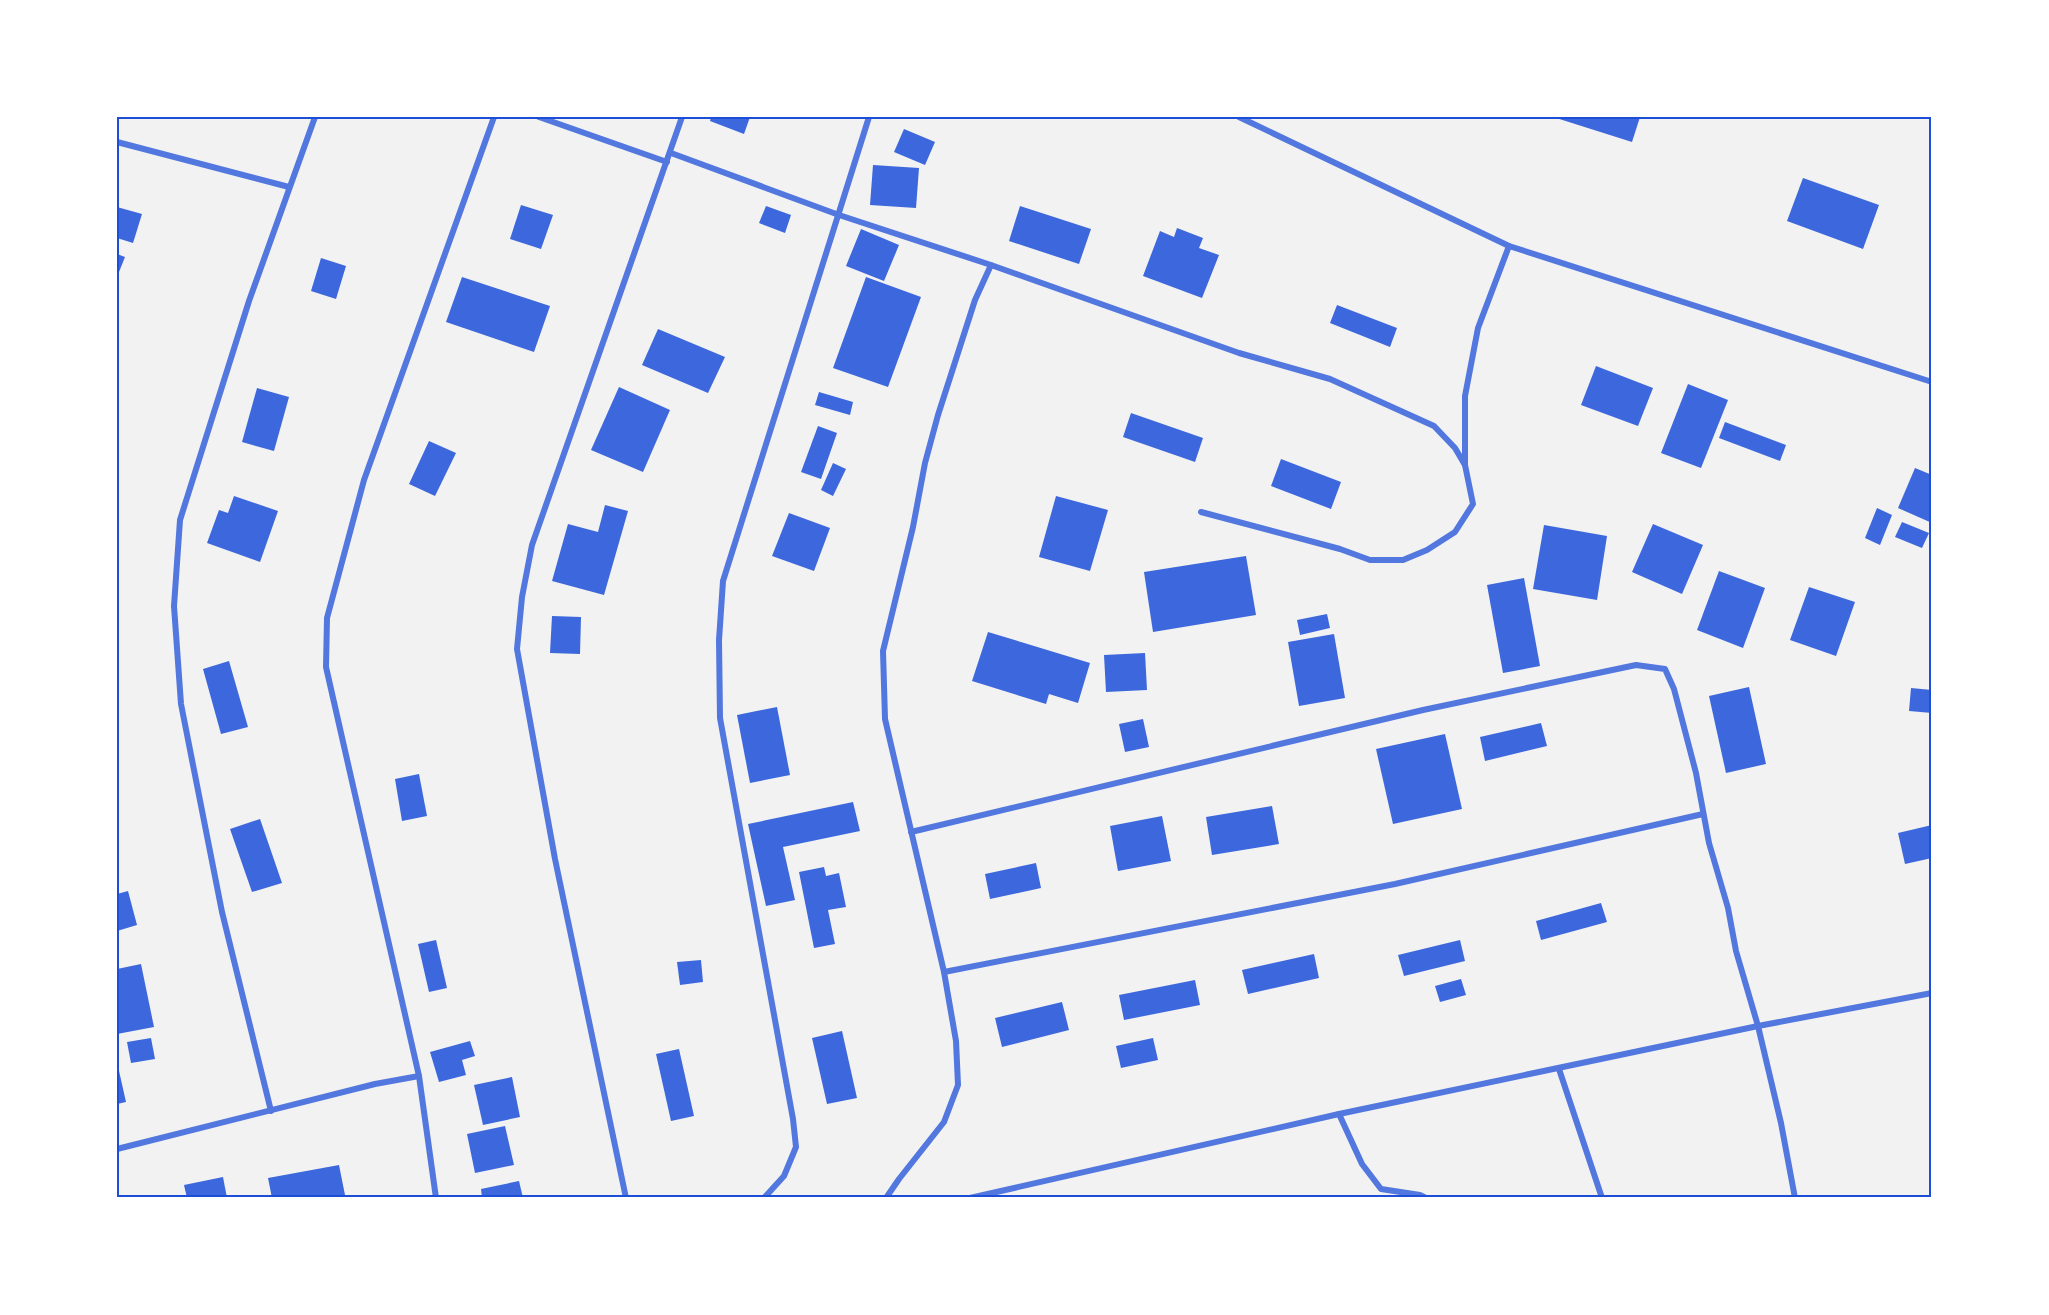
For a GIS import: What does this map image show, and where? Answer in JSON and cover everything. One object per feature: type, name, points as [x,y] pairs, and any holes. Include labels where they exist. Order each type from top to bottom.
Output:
[{"type":"street","points":[[271,1111],[222,912],[181,704],[174,606],[180,520],[249,301],[315,117]]},
{"type":"street","points":[[436,1198],[419,1076],[326,667],[327,618],[364,480],[494,117]]},
{"type":"street","points":[[539,117],[668,162]]},
{"type":"street","points":[[626,1198],[555,859],[517,649],[522,597],[532,545],[682,117]]},
{"type":"street","points":[[764,1198],[784,1176],[796,1147],[793,1119],[720,718],[719,640],[723,581],[869,117]]},
{"type":"street","points":[[1239,117],[1509,246],[1932,382]]},
{"type":"street","points":[[117,142],[290,187]]},
{"type":"street","points":[[671,153],[839,215],[991,265],[1239,353],[1330,379],[1434,426],[1455,448],[1465,465]]},
{"type":"street","points":[[1201,512],[1340,549],[1370,560],[1403,560],[1427,550],[1455,532],[1473,504],[1465,465],[1465,396],[1478,328],[1509,246]]},
{"type":"street","points":[[886,1198],[944,1122],[958,1085],[956,1041],[945,972],[885,719],[883,651],[938,415],[975,300],[991,265]]},
{"type":"street","points":[[911,832],[1423,710],[1636,665],[1665,669],[1674,689],[1696,773],[1709,843],[1728,908],[1736,951],[1758,1026],[1790,1162],[1795,1198]]},
{"type":"street","points":[[945,972],[1395,884],[1703,814]]},
{"type":"street","points":[[970,1198],[1339,1114],[1758,1026],[1932,993]]},
{"type":"street","points":[[1559,1069],[1602,1198]]},
{"type":"street","points":[[117,1149],[375,1084],[419,1076]]},
{"type":"street","points":[[1339,1114],[1362,1164],[1381,1189],[1426,1198]]},
{"type":"building","points":[[711,117],[750,117],[744,134],[710,121]]},
{"type":"building","points":[[1553,117],[1640,117],[1632,142]]},
{"type":"building","points":[[904,129],[935,142],[925,165],[894,152]]},
{"type":"building","points":[[873,165],[919,168],[916,208],[870,205]]},
{"type":"building","points":[[1803,178],[1879,205],[1863,249],[1787,221]]},
{"type":"building","points":[[521,205],[553,215],[541,249],[510,239]]},
{"type":"building","points":[[766,206],[791,215],[785,233],[759,223]]},
{"type":"building","points":[[1020,206],[1091,229],[1079,264],[1009,241]]},
{"type":"building","points":[[117,207],[142,214],[133,243],[117,238]]},
{"type":"building","points":[[1177,228],[1203,238],[1199,248],[1219,255],[1202,298],[1143,276],[1160,231],[1174,237]]},
{"type":"building","points":[[861,229],[899,245],[884,281],[846,266]]},
{"type":"building","points":[[117,254],[125,257],[117,277]]},
{"type":"building","points":[[321,258],[346,266],[336,299],[311,291]]},
{"type":"building","points":[[462,277],[550,306],[534,352],[446,322]]},
{"type":"building","points":[[866,277],[921,297],[888,387],[833,368]]},
{"type":"building","points":[[1337,305],[1397,328],[1390,347],[1330,323]]},
{"type":"building","points":[[658,329],[725,357],[708,393],[642,365]]},
{"type":"building","points":[[1596,366],[1653,388],[1638,426],[1581,405]]},
{"type":"building","points":[[1688,384],[1728,400],[1701,468],[1661,453]]},
{"type":"building","points":[[619,387],[670,410],[643,472],[591,450]]},
{"type":"building","points":[[257,388],[289,397],[274,451],[242,442]]},
{"type":"building","points":[[819,392],[853,402],[850,415],[815,405]]},
{"type":"building","points":[[1131,413],[1203,438],[1195,462],[1123,437]]},
{"type":"building","points":[[1725,422],[1786,445],[1780,461],[1719,438]]},
{"type":"building","points":[[818,426],[837,433],[821,479],[801,472]]},
{"type":"building","points":[[429,441],[456,453],[435,496],[409,484]]},
{"type":"building","points":[[1281,459],[1341,482],[1331,509],[1271,486]]},
{"type":"building","points":[[833,463],[846,469],[833,496],[821,490]]},
{"type":"building","points":[[1915,468],[1932,475],[1932,523],[1898,508]]},
{"type":"building","points":[[234,496],[278,511],[260,562],[207,543],[219,510],[228,513]]},
{"type":"building","points":[[1056,496],[1108,510],[1090,571],[1039,557]]},
{"type":"building","points":[[605,505],[628,511],[604,595],[552,581],[568,524],[598,532]]},
{"type":"building","points":[[1877,508],[1892,515],[1880,545],[1865,538]]},
{"type":"building","points":[[789,513],[830,528],[814,571],[772,556]]},
{"type":"building","points":[[1902,522],[1929,533],[1922,548],[1895,537]]},
{"type":"building","points":[[1653,524],[1703,545],[1682,594],[1632,572]]},
{"type":"building","points":[[1544,525],[1607,536],[1597,600],[1533,589]]},
{"type":"building","points":[[1246,556],[1256,615],[1153,632],[1144,572]]},
{"type":"building","points":[[1719,571],[1765,588],[1743,648],[1697,630]]},
{"type":"building","points":[[1524,578],[1540,666],[1503,673],[1487,585]]},
{"type":"building","points":[[1809,587],[1855,602],[1836,656],[1790,640]]},
{"type":"building","points":[[1327,614],[1330,628],[1300,635],[1297,620]]},
{"type":"building","points":[[552,616],[581,617],[580,654],[550,653]]},
{"type":"building","points":[[988,632],[1090,663],[1078,703],[1049,694],[1046,704],[972,681]]},
{"type":"building","points":[[1334,634],[1345,698],[1299,706],[1288,642]]},
{"type":"building","points":[[1145,653],[1147,690],[1106,692],[1104,655]]},
{"type":"building","points":[[229,661],[248,727],[221,734],[203,669]]},
{"type":"building","points":[[1749,687],[1766,764],[1726,773],[1709,696]]},
{"type":"building","points":[[1911,688],[1932,690],[1932,713],[1909,711]]},
{"type":"building","points":[[777,707],[790,775],[750,783],[737,715]]},
{"type":"building","points":[[1143,719],[1149,747],[1125,752],[1119,724]]},
{"type":"building","points":[[1541,723],[1547,746],[1485,761],[1480,737]]},
{"type":"building","points":[[1445,734],[1462,809],[1393,824],[1376,749]]},
{"type":"building","points":[[419,774],[427,816],[402,821],[395,779]]},
{"type":"building","points":[[853,802],[860,831],[783,847],[795,900],[766,906],[748,824]]},
{"type":"building","points":[[1272,806],[1279,844],[1212,855],[1206,817]]},
{"type":"building","points":[[1162,816],[1171,861],[1118,871],[1110,826]]},
{"type":"building","points":[[260,819],[282,883],[252,892],[230,829]]},
{"type":"building","points":[[1932,825],[1932,858],[1905,864],[1898,833]]},
{"type":"building","points":[[1036,863],[1041,888],[990,899],[985,874]]},
{"type":"building","points":[[824,867],[826,876],[839,873],[846,907],[828,910],[835,944],[814,948],[799,872]]},
{"type":"building","points":[[128,891],[137,925],[117,931],[117,894]]},
{"type":"building","points":[[1601,903],[1607,922],[1541,940],[1536,921]]},
{"type":"building","points":[[436,940],[447,988],[429,992],[418,944]]},
{"type":"building","points":[[1460,940],[1465,961],[1404,976],[1398,955]]},
{"type":"building","points":[[1314,954],[1319,978],[1248,994],[1242,970]]},
{"type":"building","points":[[701,960],[703,982],[680,985],[677,962]]},
{"type":"building","points":[[141,964],[154,1027],[117,1034],[117,969]]},
{"type":"building","points":[[1461,979],[1466,995],[1440,1002],[1435,986]]},
{"type":"building","points":[[1195,980],[1200,1005],[1124,1020],[1119,995]]},
{"type":"building","points":[[1062,1002],[1069,1030],[1002,1047],[995,1018]]},
{"type":"building","points":[[842,1031],[857,1098],[827,1104],[812,1038]]},
{"type":"building","points":[[151,1038],[155,1059],[131,1063],[127,1042]]},
{"type":"building","points":[[1153,1038],[1158,1060],[1121,1068],[1116,1046]]},
{"type":"building","points":[[470,1041],[475,1056],[462,1060],[466,1075],[439,1082],[430,1052]]},
{"type":"building","points":[[679,1049],[694,1116],[671,1121],[656,1054]]},
{"type":"building","points":[[117,1062],[126,1102],[117,1104]]},
{"type":"building","points":[[512,1077],[520,1117],[483,1125],[474,1085]]},
{"type":"building","points":[[505,1126],[514,1165],[475,1173],[467,1134]]},
{"type":"building","points":[[339,1165],[345,1195],[327,1198],[272,1198],[268,1178]]},
{"type":"building","points":[[223,1177],[227,1198],[187,1198],[184,1185]]},
{"type":"building","points":[[519,1181],[523,1198],[482,1198],[481,1189]]}]
